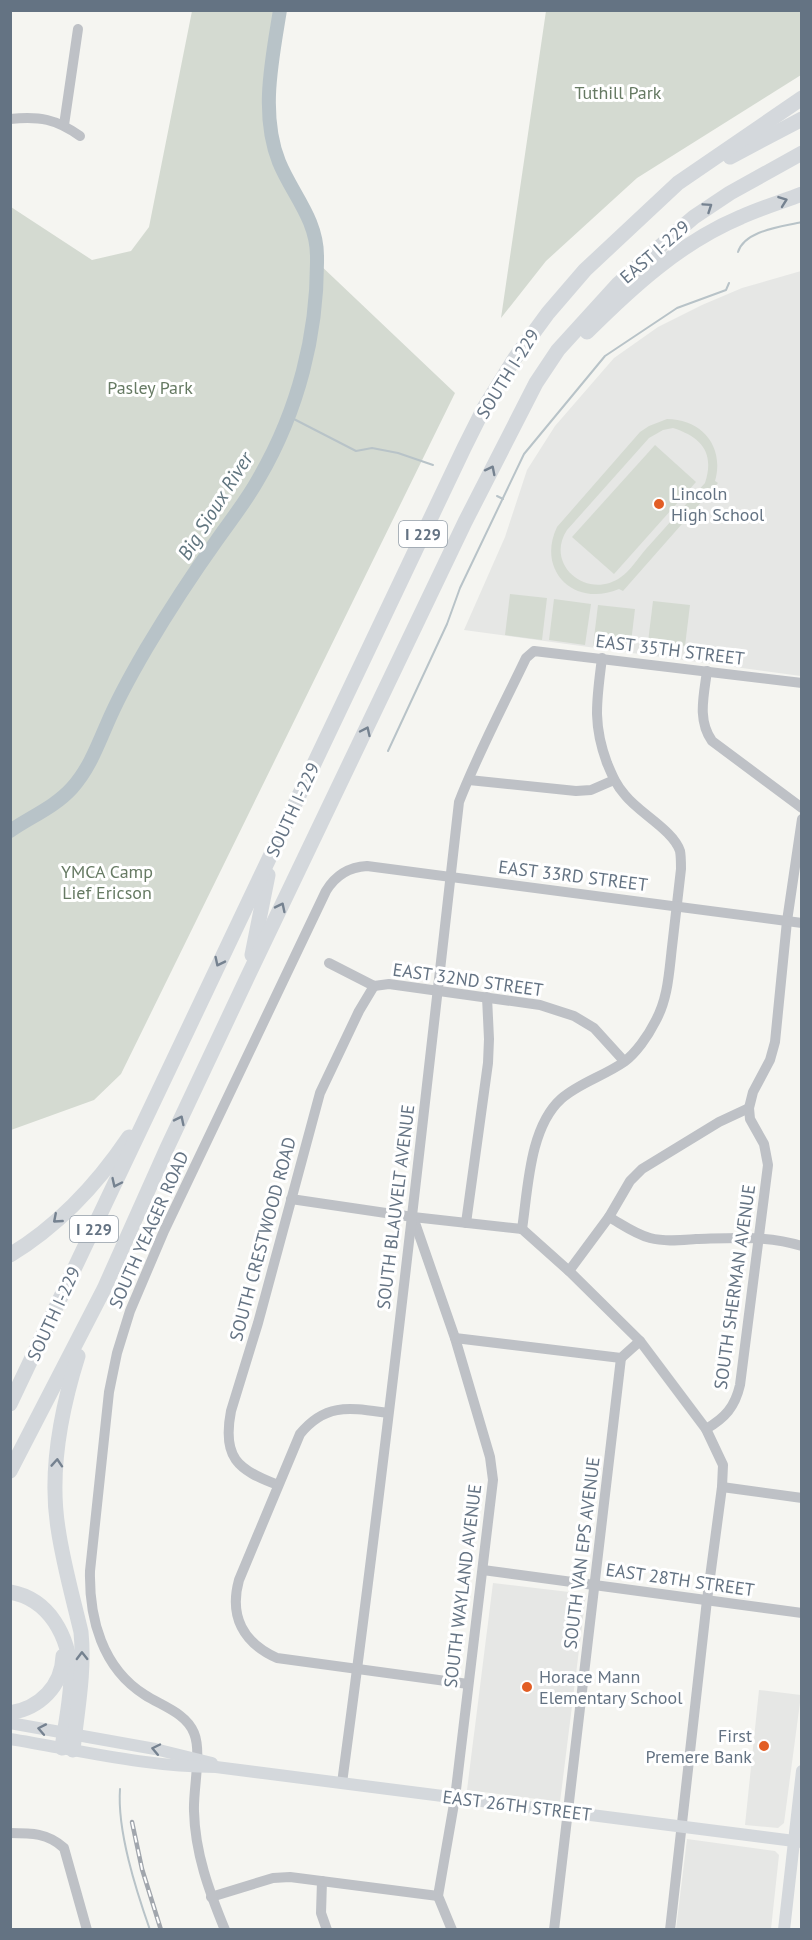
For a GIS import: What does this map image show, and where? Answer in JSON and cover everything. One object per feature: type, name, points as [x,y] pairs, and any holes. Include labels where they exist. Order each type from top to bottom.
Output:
[{"type":"highway","points":[[616,241],[678,183],[801,99]]},
{"type":"highway","name":"EAST I-229","points":[[616,241],[665,200],[708,170],[744,148],[801,119]]},
{"type":"highway","name":"EAST I-229","points":[[536,383],[558,350],[618,284],[674,234],[694,217],[730,193],[801,153]]},
{"type":"highway","points":[[536,383],[612,306],[682,250],[739,217],[801,194]]},
{"type":"highway","name":"SOUTH I-229","points":[[10,1404],[484,408],[548,313],[585,270],[616,241]]},
{"type":"highway","name":"SOUTH I-229","points":[[10,1471],[104,1289],[247,978],[465,522],[536,383]]},
{"type":"highway","points":[[247,978],[272,853]]},
{"type":"highway","points":[[10,1255],[57,1220],[106,1169],[131,1134],[176,1053]]},
{"type":"highway","points":[[68,1742],[82,1668],[82,1649],[81,1632],[58,1528],[57,1460],[64,1409],[75,1366],[104,1289]]},
{"type":"highway","points":[[10,1592],[36,1602],[53,1618],[62,1635],[71,1674],[68,1742]]},
{"type":"highway","points":[[10,1713],[31,1707],[46,1696],[59,1678],[63,1659],[62,1635]]},
{"type":"main road","name":"EAST 26TH STREET","points":[[10,1723],[68,1742]]},
{"type":"main road","name":"EAST 26TH STREET","points":[[10,1739],[68,1742],[233,1769],[798,1841]]},
{"type":"main road","points":[[784,1929],[798,1841],[801,1772]]},
{"type":"street","points":[[64,125],[78,28]]},
{"type":"street","points":[[10,120],[27,118],[47,120],[64,125],[80,136]]},
{"type":"street","name":"EAST 35TH STREET","points":[[534,651],[801,683]]},
{"type":"street","name":"SOUTH BLAUVELT AVENUE","points":[[342,1783],[413,1217],[459,802],[488,735],[526,658],[534,651]]},
{"type":"street","points":[[522,1229],[535,1148],[549,1114],[559,1101],[579,1086],[624,1061],[641,1044],[655,1022],[667,994],[681,869],[680,851],[672,837],[640,812],[614,780],[597,729],[596,708],[602,658]]},
{"type":"street","points":[[707,671],[702,715],[706,733],[712,741],[801,808]]},
{"type":"street","points":[[469,780],[576,791],[591,790],[614,780]]},
{"type":"street","points":[[569,1271],[609,1217],[620,1196],[642,1169],[719,1122],[749,1108],[753,1092],[770,1060],[774,1042],[801,819]]},
{"type":"street","name":"EAST 33RD STREET","points":[[342,873],[356,867],[367,866],[801,923]]},
{"type":"street","name":"SOUTH YEAGER ROAD","points":[[225,1929],[211,1897],[199,1856],[193,1808],[197,1744],[189,1724],[179,1714],[143,1694],[124,1678],[108,1657],[98,1635],[93,1615],[89,1593],[90,1571],[109,1392],[124,1330],[146,1270],[326,891],[333,880],[342,873]]},
{"type":"street","name":"EAST 32ND STREET","points":[[329,963],[374,986],[389,984],[487,997],[540,1005],[574,1016],[594,1028],[624,1061]]},
{"type":"street","name":"SOUTH CRESTWOOD ROAD","points":[[278,1485],[254,1476],[240,1466],[230,1448],[228,1425],[320,1093],[359,1011],[374,986]]},
{"type":"street","points":[[466,1223],[488,1063],[487,997]]},
{"type":"street","name":"SOUTH SHERMAN AVENUE","points":[[706,1429],[727,1415],[738,1396],[768,1165],[764,1144],[750,1119],[749,1108]]},
{"type":"street","points":[[291,1199],[413,1217],[522,1229],[569,1271],[640,1341],[706,1429],[723,1465],[723,1487],[707,1600],[670,1929]]},
{"type":"street","name":"SOUTH WAYLAND AVENUE","points":[[413,1217],[455,1338],[490,1457],[493,1480],[455,1798],[438,1896]]},
{"type":"street","points":[[609,1217],[633,1232],[652,1239],[758,1237],[801,1246]]},
{"type":"street","points":[[455,1338],[621,1358],[640,1341]]},
{"type":"street","name":"SOUTH VAN EPS AVENUE","points":[[554,1929],[621,1358]]},
{"type":"street","points":[[388,1413],[353,1408],[338,1409],[321,1414],[310,1421],[300,1434],[239,1580],[236,1593],[238,1619],[256,1646],[277,1658],[468,1684]]},
{"type":"street","points":[[723,1487],[801,1498]]},
{"type":"street","name":"EAST 28TH STREET","points":[[483,1570],[801,1612]]},
{"type":"street","points":[[10,1833],[41,1835],[55,1840],[64,1848],[87,1929]]},
{"type":"street","points":[[211,1897],[273,1878],[290,1877],[438,1896],[452,1929]]},
{"type":"street","points":[[322,1881],[321,1913],[327,1929]]},
{"type":"shaded area","name":"Lincoln High School","points":[[801,271],[801,676],[464,630],[505,537],[527,470],[555,426],[614,358],[658,327],[702,305],[742,288]]},
{"type":"shaded area","name":"Horace Mann Elementary School","points":[[493,1583],[586,1594],[560,1802],[467,1790]]},
{"type":"shaded area","points":[[759,1690],[801,1695],[784,1823],[778,1828],[745,1825]]},
{"type":"shaded area","points":[[687,1839],[775,1851],[779,1855],[771,1929],[676,1929]]},
{"type":"green space","points":[[192,11],[280,11],[270,86],[270,124],[278,161],[309,220],[316,246],[317,262],[455,393],[121,1074],[94,1100],[11,1130],[11,207],[92,260],[131,251],[149,227]]},
{"type":"green space","name":"Tuthill Park","points":[[546,11],[801,11],[801,75],[637,178],[546,261],[501,318]]},
{"type":"green space","points":[[667,419],[679,420],[700,429],[713,446],[717,468],[715,481],[718,483],[623,591],[619,589],[603,594],[588,594],[575,589],[564,582],[556,571],[552,558],[552,543],[557,527],[640,432]],"holes":[[[673,428],[698,441],[707,454],[708,472],[705,483],[621,577],[608,583],[595,585],[573,576],[565,567],[561,555],[561,543],[567,530],[649,438],[663,430]]]},
{"type":"green space","points":[[655,445],[696,482],[614,574],[572,537]]},
{"type":"green space","points":[[510,594],[547,598],[542,640],[505,635]]},
{"type":"green space","points":[[554,599],[591,604],[585,645],[549,640]]},
{"type":"green space","points":[[653,601],[690,605],[685,646],[648,642]]},
{"type":"green space","points":[[598,605],[635,609],[630,651],[593,646]]},
{"type":"waterway","name":"Big Sioux River","points":[[10,831],[58,801],[83,773],[120,695],[146,649],[189,580],[259,478],[285,426],[295,399],[314,314],[317,256],[313,230],[279,162],[270,125],[269,87],[280,10]]},
{"type":"waterway","points":[[738,252],[742,245],[756,234],[802,222]]},
{"type":"waterway","points":[[388,751],[447,624],[460,588],[524,454],[605,356],[677,308],[726,290],[729,283]]},
{"type":"waterway","points":[[288,416],[356,451],[372,448],[398,453],[433,465]]},
{"type":"waterway","points":[[497,496],[503,499]]},
{"type":"waterway","points":[[120,1789],[124,1842],[150,1930]]},
{"type":"railway","points":[[132,1822],[142,1869],[161,1930]]},
{"type":"place","name":"Lincoln High School","points":[[659,504]]},
{"type":"place","name":"Horace Mann Elementary School","points":[[527,1687]]},
{"type":"place","name":"First Premere Bank","points":[[764,1746]]},
{"type":"park label","name":"Pasley Park","points":[[150,388]]},
{"type":"park label","name":"YMCA Camp Lief Ericson","points":[[107,882]]}]
